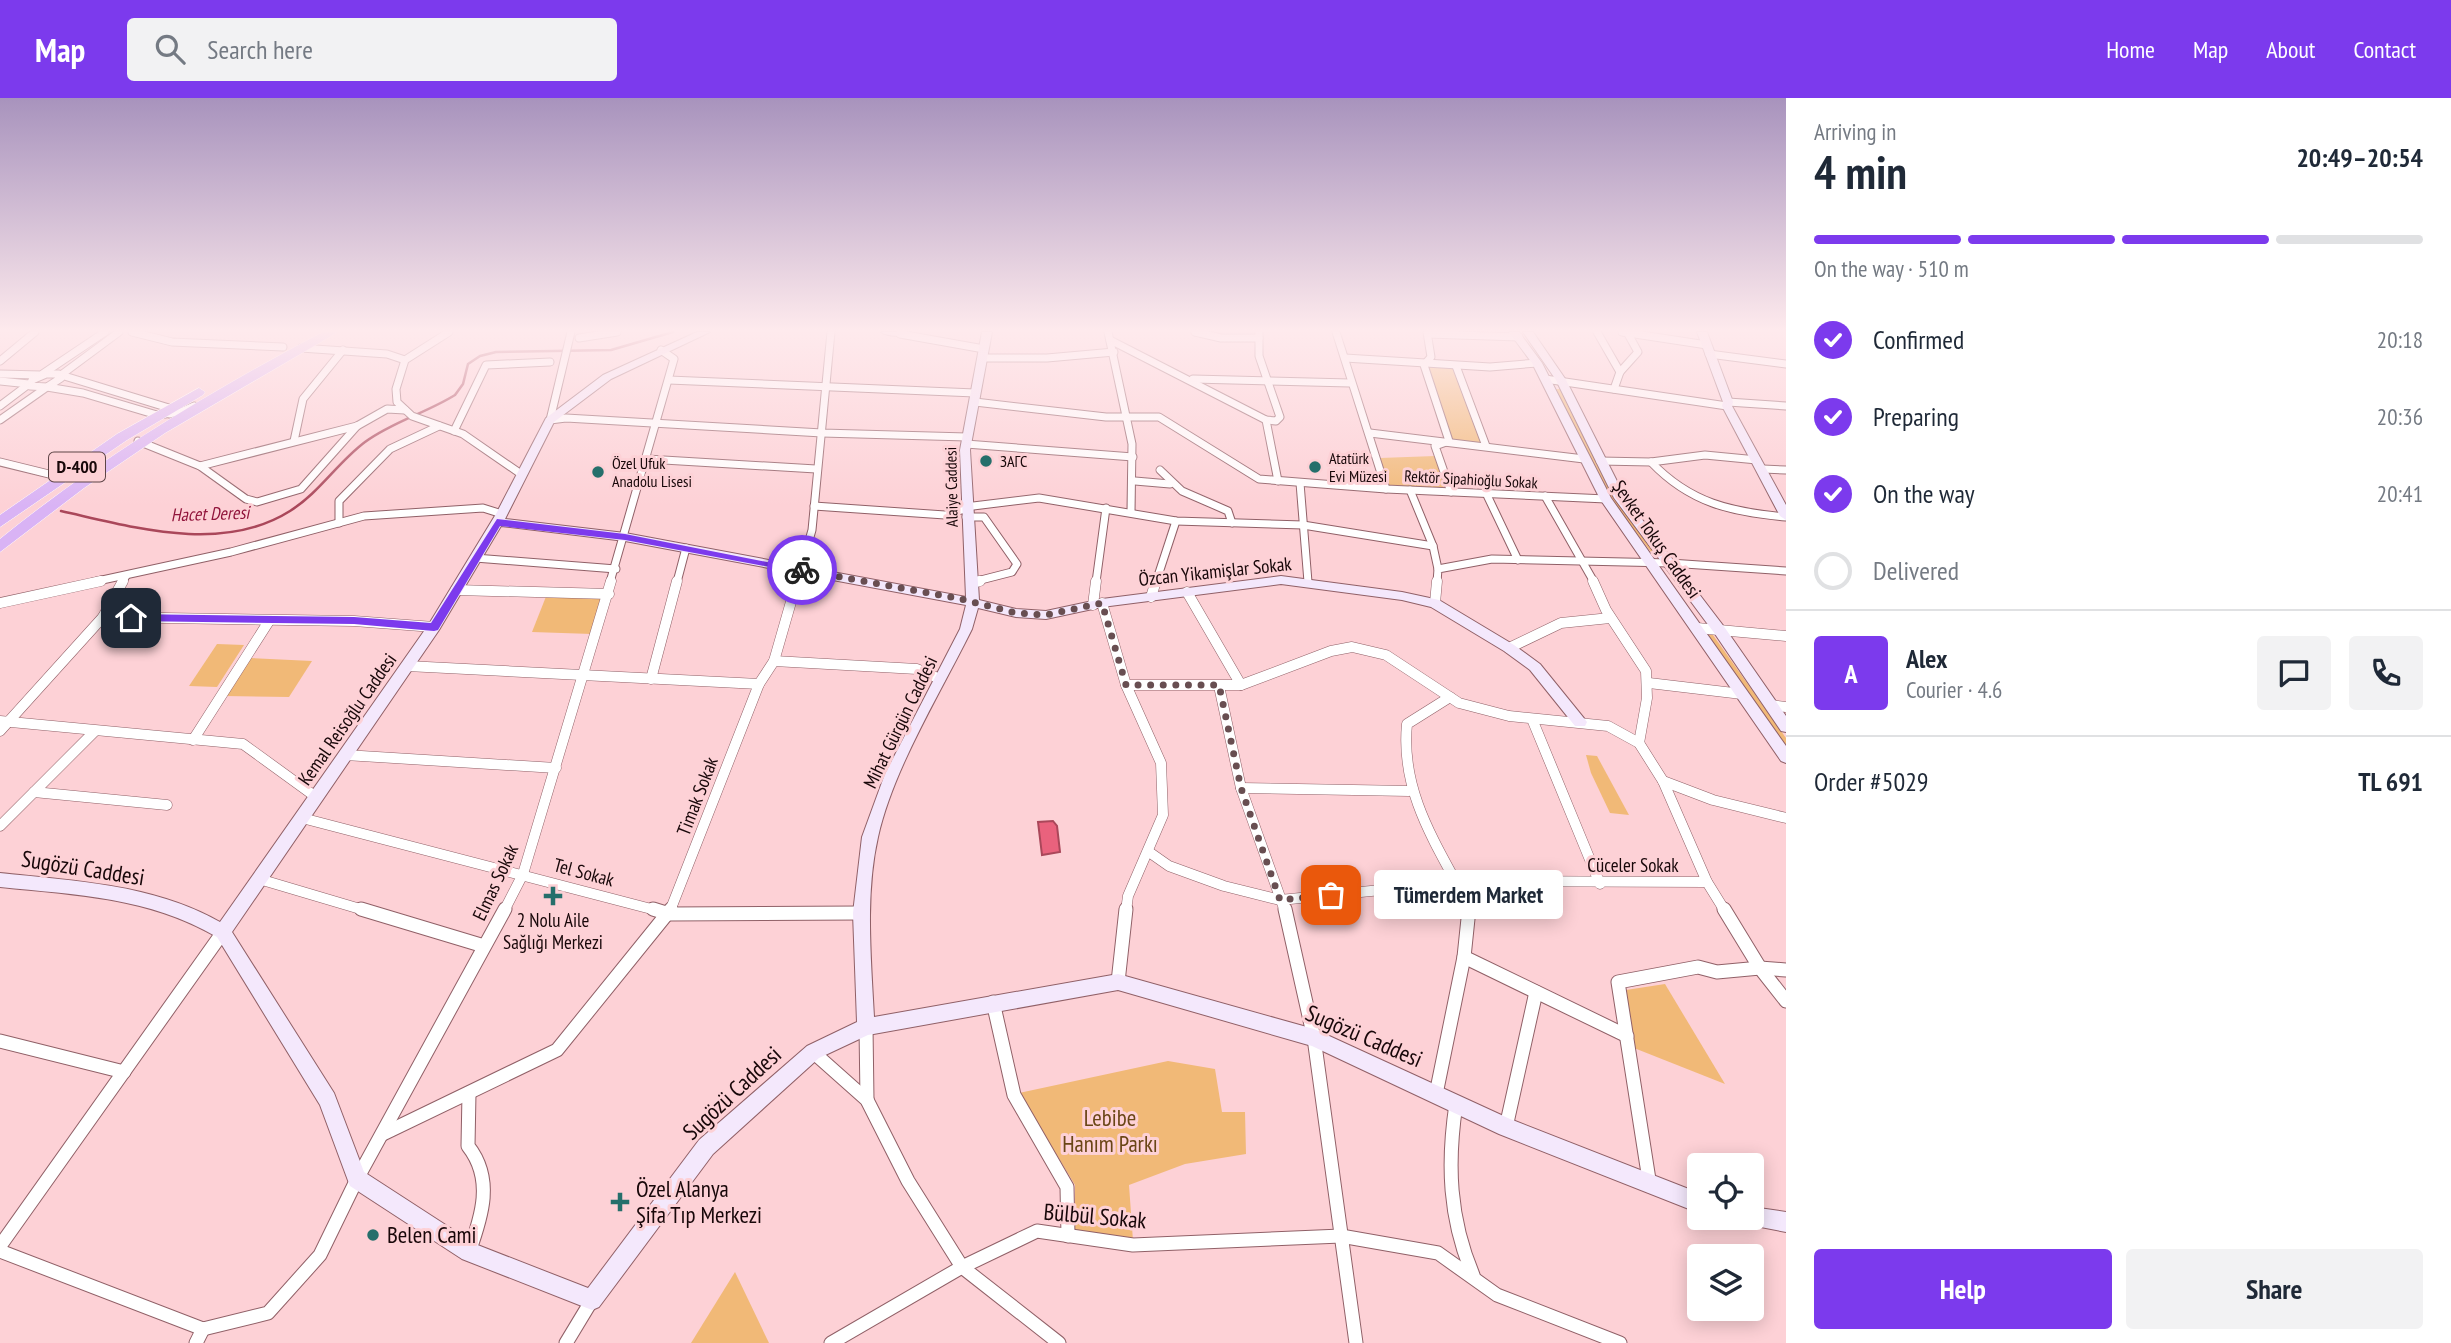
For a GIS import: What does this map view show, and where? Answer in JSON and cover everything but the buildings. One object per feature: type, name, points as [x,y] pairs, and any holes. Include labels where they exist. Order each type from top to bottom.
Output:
[{"type":"highway","name":"D-400","points":[[0,522],[61,477],[205,390]]},
{"type":"highway","name":"D-400","points":[[0,547],[138,441],[226,390]]},
{"type":"street","points":[[0,406],[21,390]]},
{"type":"street","points":[[0,420],[43,390]]},
{"type":"street","points":[[66,390],[165,412],[203,403]]},
{"type":"street","points":[[102,390],[165,412]]},
{"type":"street","points":[[294,441],[303,399],[310,390]]},
{"type":"street","points":[[396,390],[397,402],[409,413],[454,430],[521,474]]},
{"type":"street","points":[[454,430],[474,390]]},
{"type":"street","points":[[550,420],[557,390]]},
{"type":"street","points":[[550,420],[589,390]]},
{"type":"street","name":"Elmas Sokak","points":[[204,1329],[268,1314],[320,1255],[357,1179],[445,1023],[523,874],[616,569],[666,390]]},
{"type":"street","name":"Timak Sokak","points":[[383,1134],[557,1050],[669,914],[759,684],[774,660],[803,570],[814,506],[826,390]]},
{"type":"street","name":"Rektör Sipahioğlu Sokak","points":[[882,390],[975,397],[1128,417],[1159,417],[1259,479],[1387,489],[1606,499]]},
{"type":"street","name":"Alaiye Caddesi","points":[[973,602],[966,511],[966,440],[976,390]]},
{"type":"street","points":[[1122,390],[1135,481],[1131,512]]},
{"type":"street","points":[[1210,390],[1266,419],[1276,421],[1280,417],[1270,390]]},
{"type":"street","points":[[1353,390],[1370,433],[1387,489]]},
{"type":"street","points":[[1432,390],[1449,441]]},
{"type":"street","points":[[1465,390],[1486,446]]},
{"type":"street","name":"Şevket Tokuş Caddesi","points":[[1550,390],[1606,499],[1786,757]]},
{"type":"street","name":"Şevket Tokuş Caddesi","points":[[1566,390],[1620,498],[1720,631],[1786,727]]},
{"type":"street","points":[[1622,390],[1728,404],[1786,406]]},
{"type":"street","points":[[1651,462],[1673,485],[1713,501],[1752,514],[1786,516],[1723,390]]},
{"type":"street","points":[[555,397],[570,404]]},
{"type":"street","points":[[200,466],[358,426],[387,409],[409,413]]},
{"type":"street","points":[[154,431],[165,412]]},
{"type":"street","points":[[1266,419],[1278,481]]},
{"type":"street","points":[[550,420],[658,423],[966,440],[1133,457]]},
{"type":"street","name":"Kemal Reisoğlu Caddesi","points":[[223,932],[434,627],[499,518],[550,420]]},
{"type":"street","points":[[138,441],[200,466],[246,499],[257,502],[301,489],[358,426]]},
{"type":"street","points":[[339,523],[340,501],[390,449],[439,426]]},
{"type":"street","points":[[1370,433],[1584,460]]},
{"type":"street","points":[[1449,441],[1435,446],[1451,492]]},
{"type":"street","points":[[1600,461],[1651,462],[1705,455],[1786,470]]},
{"type":"street","points":[[648,459],[816,469]]},
{"type":"street","points":[[0,462],[61,477]]},
{"type":"street","points":[[1160,470],[1170,484]]},
{"type":"street","points":[[1135,481],[1170,484],[1202,502],[1228,511],[1232,523]]},
{"type":"street","points":[[1300,483],[1308,582]]},
{"type":"street","points":[[1410,490],[1433,545],[1438,569],[1435,603]]},
{"type":"street","points":[[1486,493],[1518,560]]},
{"type":"street","points":[[1545,496],[1610,618],[1640,661],[1649,683],[1639,743]]},
{"type":"street","points":[[814,506],[945,515],[1039,498],[1176,521],[1303,524],[1433,545]]},
{"type":"street","points":[[0,603],[126,576],[364,516],[482,508],[499,518]]},
{"type":"street","points":[[1106,508],[1098,604],[1126,685],[1161,762],[1163,815],[1128,895],[1118,982]]},
{"type":"street","points":[[966,511],[984,517],[1017,564],[1012,572],[971,583]]},
{"type":"street","name":"Özcan Yikamişlar Sokak","points":[[499,518],[685,548],[973,602],[1016,613],[1046,615],[1098,604],[1282,580],[1435,603],[1535,667],[1580,722]]},
{"type":"street","points":[[1151,597],[1176,521]]},
{"type":"street","points":[[651,679],[685,548]]},
{"type":"street","points":[[475,558],[616,569]]},
{"type":"street","points":[[1438,569],[1492,559],[1670,563],[1786,571]]},
{"type":"street","points":[[2,725],[103,617],[126,576]]},
{"type":"street","points":[[456,590],[608,594]]},
{"type":"street","points":[[1186,592],[1241,685]]},
{"type":"street","name":"Mihat Gürgün Caddesi","points":[[866,1027],[862,913],[874,825],[892,774],[966,629],[973,602]]},
{"type":"street","points":[[103,617],[354,621],[434,627]]},
{"type":"street","points":[[1509,648],[1561,623],[1610,618]]},
{"type":"street","points":[[193,740],[269,621]]},
{"type":"street","points":[[1697,628],[1786,636]]},
{"type":"street","points":[[1126,685],[1241,685],[1331,651],[1353,647],[1386,655],[1450,697],[1497,713],[1608,726],[1639,743],[1664,781],[1707,882],[1760,968],[1786,1001]]},
{"type":"street","points":[[774,660],[917,669],[940,679]]},
{"type":"street","points":[[407,666],[759,684]]},
{"type":"street","points":[[1649,683],[1742,694]]},
{"type":"street","points":[[1219,685],[1241,788],[1291,927],[1314,1038],[1356,1343]]},
{"type":"street","points":[[1450,697],[1406,723],[1404,738],[1409,790],[1456,882]]},
{"type":"street","points":[[1771,705],[1786,707]]},
{"type":"street","points":[[1532,719],[1600,884]]},
{"type":"street","points":[[2,725],[243,744],[316,797]]},
{"type":"street","points":[[0,826],[95,731]]},
{"type":"street","points":[[345,755],[556,768]]},
{"type":"street","points":[[1664,781],[1768,817],[1786,818]]},
{"type":"street","points":[[1241,788],[1409,790]]},
{"type":"street","points":[[34,792],[167,805]]},
{"type":"street","name":"Tel Sokak","points":[[302,818],[669,914],[862,913]]},
{"type":"street","name":"Cüceler Sokak","points":[[1149,852],[1168,866],[1224,886],[1280,900],[1472,881],[1600,884],[1707,882]]},
{"type":"street","points":[[259,879],[484,946]]},
{"type":"street","name":"Sugözü Caddesi","points":[[0,880],[122,894],[200,917],[223,932],[327,1100],[357,1179]]},
{"type":"street","points":[[1436,1094],[1464,957],[1472,881]]},
{"type":"street","points":[[196,1343],[204,1329],[0,1248],[223,932]]},
{"type":"street","points":[[1464,957],[1627,1036]]},
{"type":"street","points":[[1650,1186],[1618,982],[1698,967],[1717,972],[1760,968],[1786,970]]},
{"type":"street","name":"Sugözü Caddesi","points":[[592,1300],[706,1147],[813,1052],[866,1027],[993,1002],[1118,982],[1314,1038],[1506,1126],[1687,1199]]},
{"type":"street","points":[[1506,1126],[1536,992]]},
{"type":"street","points":[[993,1002],[1014,1095],[1067,1187],[1068,1236]]},
{"type":"street","points":[[866,1027],[867,1100]]},
{"type":"street","points":[[0,1041],[124,1072]]},
{"type":"street","points":[[813,1052],[867,1100],[908,1181],[962,1267],[1059,1343]]},
{"type":"street","points":[[469,1093],[468,1146],[478,1155],[484,1185],[482,1217],[469,1252]]},
{"type":"street","points":[[1456,1104],[1447,1165],[1451,1215],[1461,1250],[1475,1279]]},
{"type":"street","points":[[357,1179],[469,1252],[592,1300],[566,1343]]},
{"type":"street","points":[[1764,1219],[1786,1222]]},
{"type":"street","name":"Bülbül Sokak","points":[[831,1343],[962,1267],[1037,1231],[1133,1245],[1341,1236],[1438,1253],[1497,1295],[1620,1343]]},
{"type":"green space","points":[[1436,390],[1462,390],[1482,444],[1452,440]]},
{"type":"green space","points":[[1556,390],[1561,390],[1593,455],[1629,515],[1658,556],[1654,556],[1614,503],[1586,456]]},
{"type":"green space","points":[[1435,456],[1447,490],[1389,487],[1380,458]]},
{"type":"green space","points":[[547,594],[605,596],[592,634],[532,632]]},
{"type":"green space","points":[[1708,635],[1713,635],[1786,738],[1786,747]]},
{"type":"green space","points":[[217,644],[244,645],[217,687],[189,686]]},
{"type":"green space","points":[[249,658],[312,661],[289,697],[224,696]]},
{"type":"green space","points":[[1586,755],[1597,756],[1629,815],[1610,813],[1591,773]]},
{"type":"green space","points":[[1665,984],[1725,1084],[1634,1048],[1626,990]]},
{"type":"green space","name":"Lebibe Hanım Parkı","points":[[1168,1061],[1215,1069],[1222,1112],[1245,1112],[1246,1154],[1185,1164],[1129,1185],[1133,1241],[1075,1231],[1075,1185],[1019,1093]]},
{"type":"green space","points":[[735,1272],[769,1343],[691,1343]]},
{"type":"shaded area","points":[[1053,821],[1057,826],[1060,852],[1042,855],[1038,822]]},
{"type":"waterway","name":"Hacet Deresi","points":[[61,511],[118,524],[177,533],[207,534],[264,524],[300,504],[365,442],[455,395],[459,390]]},
{"type":"way so far","points":[[802,570],[957,598],[1016,613],[1046,615],[1102,603],[1126,685],[1219,685],[1241,788],[1280,900],[1331,895]]},
{"type":"place","name":"ЗАГС","points":[[986,461]]},
{"type":"place","name":"Atatürk Evi Müzesi","points":[[1315,467]]},
{"type":"place","name":"Özel Ufuk Anadolu Lisesi","points":[[598,472]]},
{"type":"place","name":"Tümerdem Market","points":[[1331,895]]},
{"type":"place","name":"2 Nolu Aile Sağlığı Merkezi","points":[[553,896]]},
{"type":"place","name":"Özel Alanya Şifa Tıp Merkezi","points":[[620,1202]]},
{"type":"place","name":"Belen Cami","points":[[373,1235]]},
{"type":"route","points":[[131,618],[354,621],[434,627],[497,522],[625,537],[802,570]]}]
